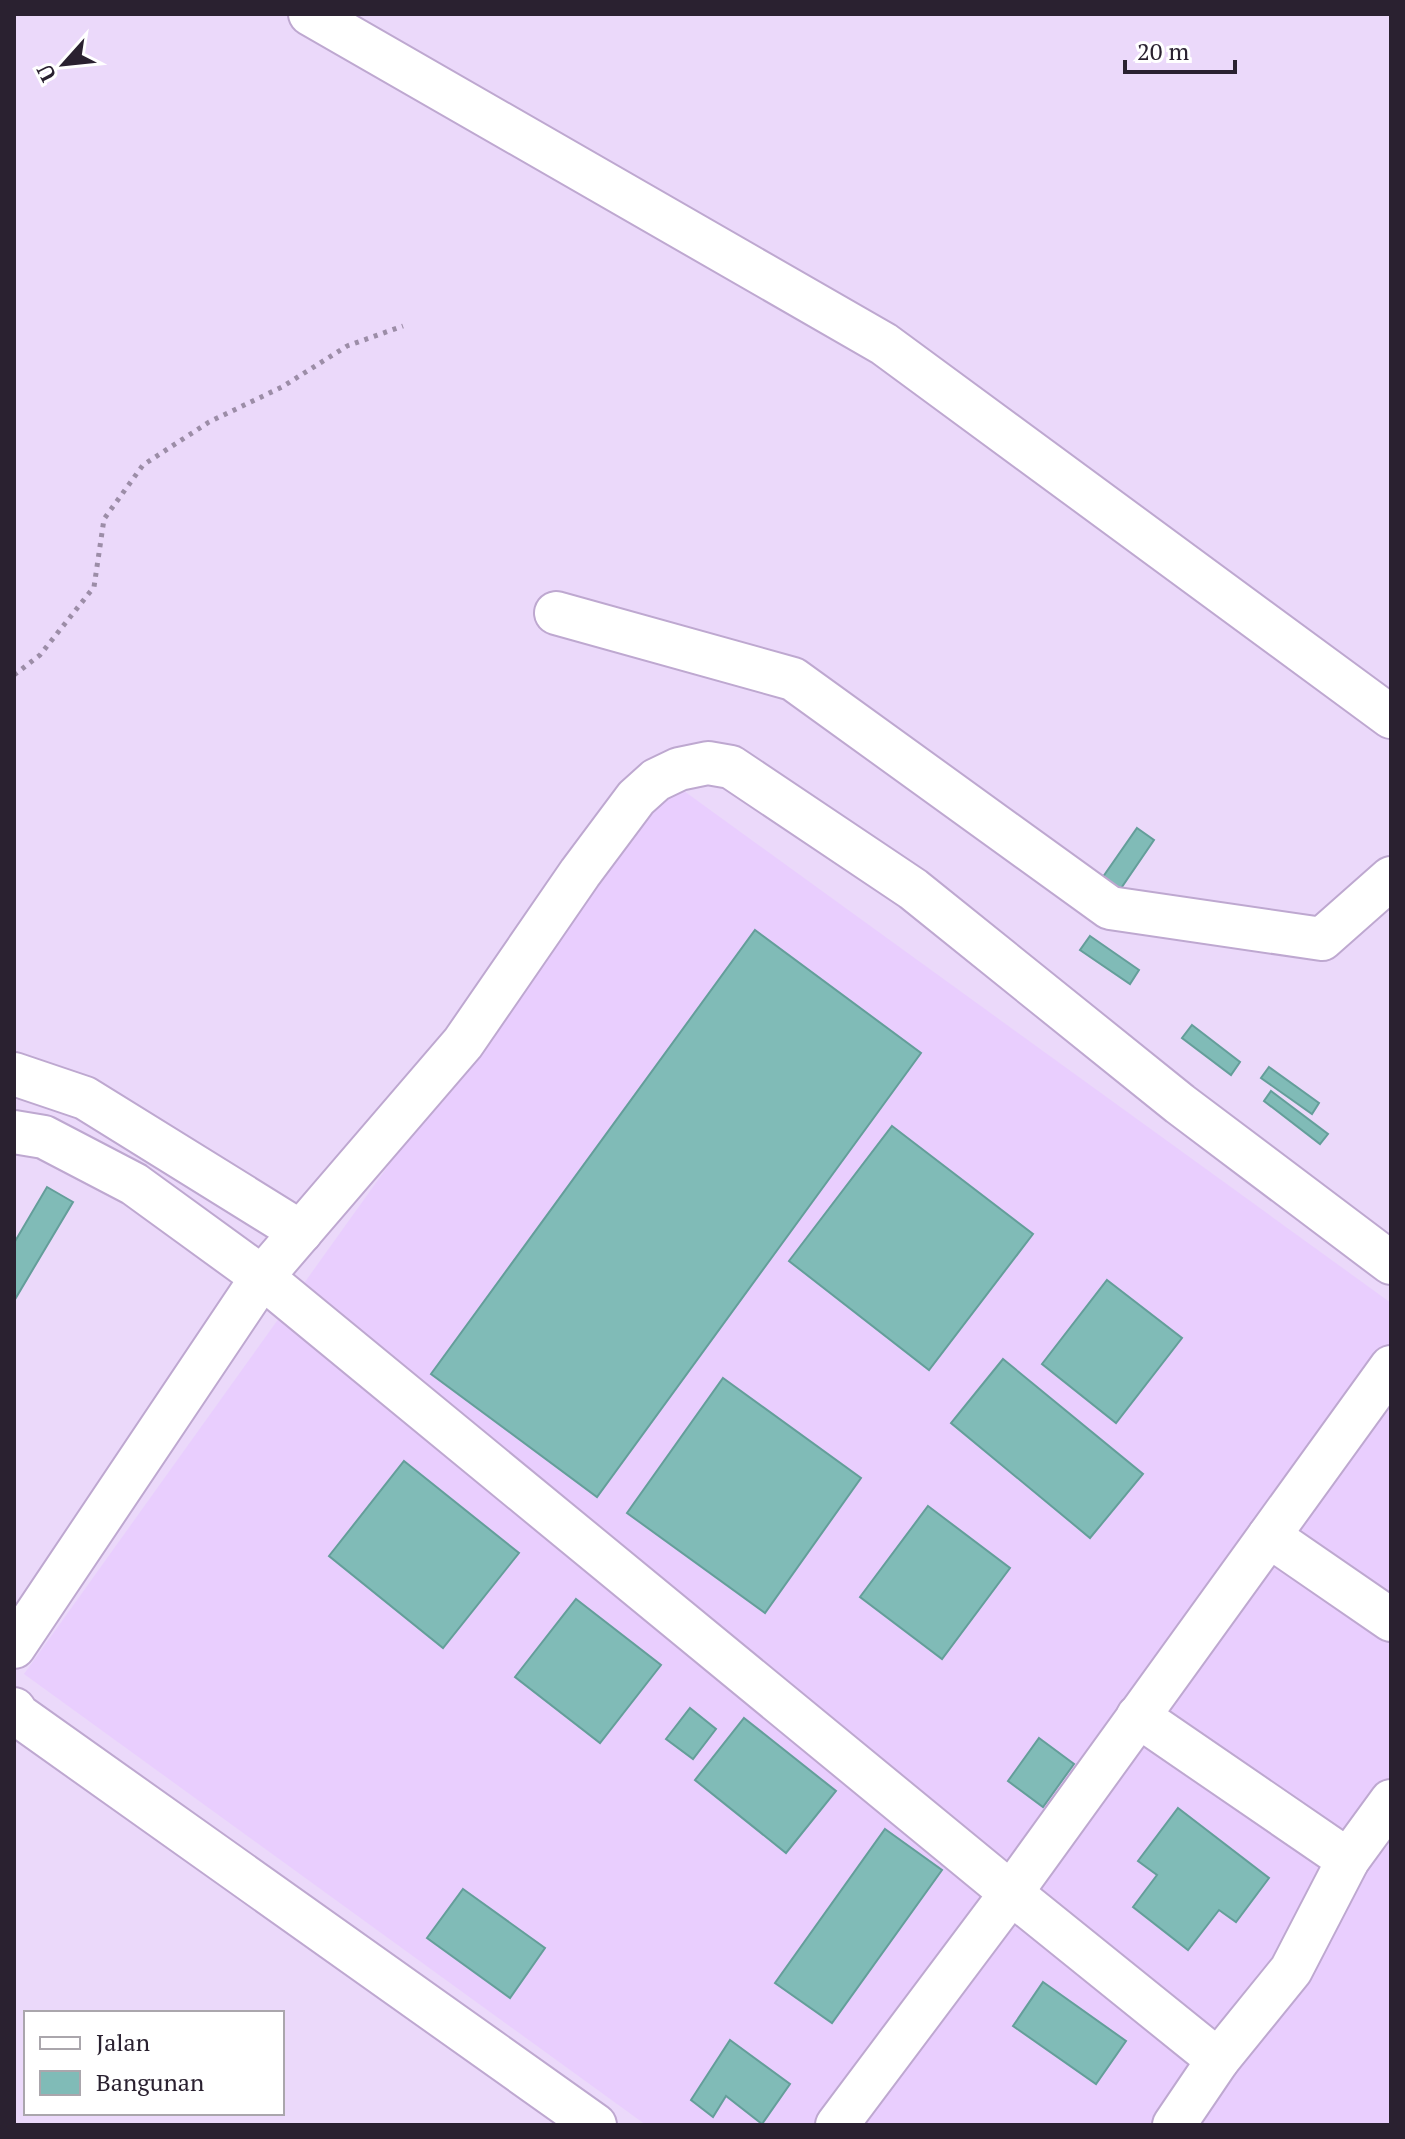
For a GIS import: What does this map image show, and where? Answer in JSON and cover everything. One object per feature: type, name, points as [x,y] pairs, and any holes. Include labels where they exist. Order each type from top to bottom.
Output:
[{"type":"street","points":[[310,14],[884,344],[1391,717]]},
{"type":"street","points":[[556,613],[793,679],[1110,908],[1322,939],[1391,878]]},
{"type":"street","points":[[14,1647],[262,1277],[463,1043],[580,873],[636,798],[656,780],[679,769],[708,763],[731,767],[913,889],[1180,1104],[1391,1263]]},
{"type":"street","points":[[14,1074],[85,1098],[301,1232]]},
{"type":"street","points":[[14,1132],[44,1137],[134,1184],[262,1277],[1218,2060]]},
{"type":"street","points":[[837,2125],[1011,1893],[1391,1367]]},
{"type":"street","points":[[1269,1536],[1391,1620]]},
{"type":"street","points":[[14,1709],[595,2125]]},
{"type":"street","points":[[1138,1716],[1348,1860]]},
{"type":"street","points":[[1174,2125],[1218,2060],[1291,1970],[1348,1860],[1391,1801]]},
{"type":"path","points":[[14,675],[40,655],[94,587],[104,519],[143,465],[209,422],[282,387],[347,346],[403,326]]},
{"type":"shaded area","points":[[666,778],[1391,1303],[1391,2125],[646,2125],[24,1674]]},
{"type":"building","points":[[1137,828],[1154,840],[1115,897],[1098,884]]},
{"type":"building","points":[[755,930],[921,1053],[597,1497],[431,1374]]},
{"type":"building","points":[[1090,936],[1139,970],[1130,984],[1080,950]]},
{"type":"building","points":[[1192,1025],[1240,1062],[1231,1075],[1182,1038]]},
{"type":"building","points":[[1269,1067],[1319,1103],[1312,1114],[1261,1078]]},
{"type":"building","points":[[1271,1091],[1328,1134],[1320,1144],[1264,1101]]},
{"type":"building","points":[[892,1126],[1033,1234],[929,1370],[789,1261]]},
{"type":"building","points":[[47,1187],[73,1202],[14,1301],[14,1243]]},
{"type":"building","points":[[1107,1280],[1182,1338],[1116,1423],[1042,1364]]},
{"type":"building","points":[[1003,1359],[1143,1474],[1090,1538],[951,1423]]},
{"type":"building","points":[[723,1378],[861,1478],[765,1613],[627,1513]]},
{"type":"building","points":[[404,1461],[519,1553],[443,1648],[329,1556]]},
{"type":"building","points":[[928,1506],[1010,1568],[942,1659],[860,1597]]},
{"type":"building","points":[[576,1599],[661,1665],[600,1743],[515,1677]]},
{"type":"building","points":[[690,1708],[716,1729],[693,1759],[666,1739]]},
{"type":"building","points":[[744,1718],[836,1791],[786,1853],[695,1780]]},
{"type":"building","points":[[1039,1738],[1074,1764],[1043,1807],[1008,1781]]},
{"type":"building","points":[[1178,1808],[1269,1878],[1236,1922],[1219,1910],[1188,1950],[1133,1907],[1157,1875],[1138,1861]]},
{"type":"building","points":[[885,1829],[942,1870],[832,2023],[775,1983]]},
{"type":"building","points":[[463,1889],[545,1948],[510,1998],[427,1938]]},
{"type":"building","points":[[1043,1982],[1126,2041],[1096,2084],[1013,2026]]},
{"type":"building","points":[[730,2040],[790,2084],[762,2124],[726,2096],[713,2117],[691,2100]]}]
